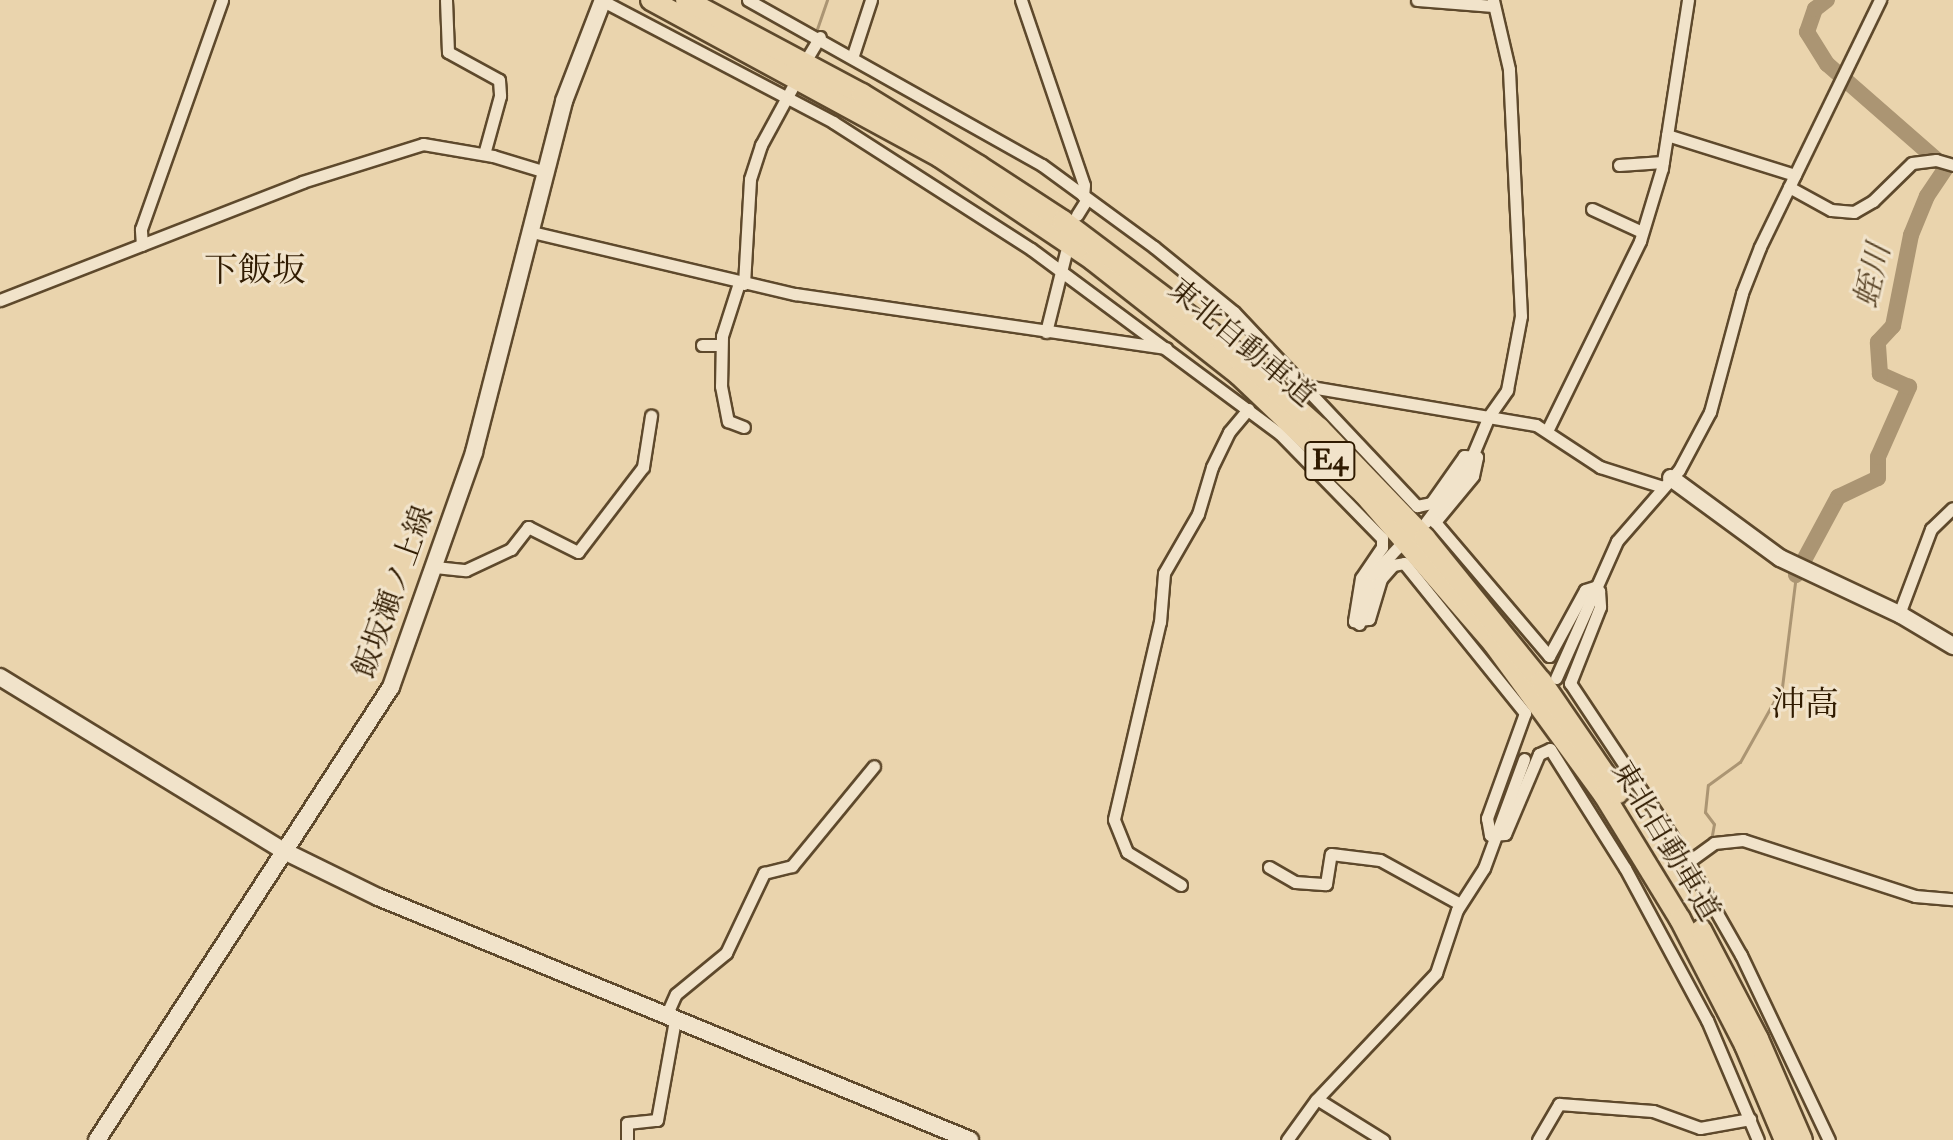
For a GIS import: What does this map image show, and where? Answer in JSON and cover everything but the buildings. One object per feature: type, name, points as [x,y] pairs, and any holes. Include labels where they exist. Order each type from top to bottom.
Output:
[{"type":"highway","name":"東北自動車道","points":[[651,0],[913,142],[1080,252],[1239,375],[1364,494],[1493,643],[1604,795],[1680,919],[1745,1045],[1785,1140]]},
{"type":"highway","name":"東北自動車道","points":[[686,0],[862,94],[1063,221],[1221,340],[1372,482],[1504,632],[1615,787],[1721,967],[1802,1140]]},
{"type":"street","points":[[142,245],[141,229],[222,0]]},
{"type":"street","points":[[446,0],[448,52],[499,80],[500,96],[484,154]]},
{"type":"street","points":[[602,0],[790,92],[1061,269],[1280,434],[1382,538],[1382,547],[1361,578],[1353,616],[1359,624]]},
{"type":"street","name":"飯坂瀬ノ上線","points":[[97,1140],[391,687],[474,452],[571,79],[602,0]]},
{"type":"street","points":[[748,0],[853,55],[1042,165],[1234,312],[1417,506],[1431,503],[1464,456],[1473,454]]},
{"type":"street","points":[[853,55],[871,0]]},
{"type":"street","points":[[1021,0],[1084,185],[1085,198],[1077,215]]},
{"type":"street","points":[[1417,0],[1493,3],[1509,69],[1521,278],[1511,380],[1489,416],[1473,454],[1426,522]]},
{"type":"street","points":[[1547,431],[1642,232],[1663,162],[1688,0]]},
{"type":"street","points":[[1556,678],[1617,541],[1667,483],[1710,412],[1742,293],[1789,187],[1880,0]]},
{"type":"street","points":[[809,55],[820,37]]},
{"type":"street","points":[[744,427],[728,421],[721,345],[741,283],[750,179],[761,145],[790,92]]},
{"type":"street","points":[[1667,135],[1795,175]]},
{"type":"street","points":[[0,300],[302,182],[423,144],[484,154],[546,172]]},
{"type":"street","points":[[1789,187],[1831,210],[1854,212],[1873,201],[1912,163],[1933,160],[1953,165]]},
{"type":"street","points":[[1619,165],[1663,162]]},
{"type":"street","points":[[1592,209],[1642,232]]},
{"type":"street","points":[[532,232],[741,283],[1166,348]]},
{"type":"street","points":[[1046,332],[1066,252]]},
{"type":"street","points":[[702,345],[721,345]]},
{"type":"street","points":[[1305,386],[1489,416],[1547,431],[1600,467],[1667,483],[1800,566],[1899,614],[1953,646]]},
{"type":"street","points":[[1181,885],[1127,852],[1114,819],[1157,639],[1164,573],[1198,514],[1212,467],[1229,432],[1248,409]]},
{"type":"street","points":[[435,567],[466,570],[511,549],[528,527],[578,552],[643,467],[651,416]]},
{"type":"street","points":[[1473,454],[1478,464],[1473,476],[1435,522],[1549,656],[1577,602],[1595,587]]},
{"type":"street","points":[[1899,614],[1931,529],[1953,508]]},
{"type":"street","points":[[1359,624],[1372,575],[1399,546]]},
{"type":"street","points":[[1359,624],[1369,619],[1384,574],[1404,563],[1525,713],[1487,818],[1487,830],[1494,837]]},
{"type":"street","points":[[1595,587],[1600,607],[1570,683],[1688,862],[1767,1003],[1829,1140]]},
{"type":"street","points":[[0,677],[286,852],[378,897],[970,1140]]},
{"type":"street","points":[[1494,837],[1505,834],[1539,754],[1550,749],[1638,892],[1714,1034],[1758,1140]]},
{"type":"street","points":[[1287,1140],[1317,1099],[1427,986],[1460,904],[1484,868],[1524,759]]},
{"type":"street","points":[[627,1140],[627,1123],[657,1120],[676,994],[726,953],[764,873],[792,866],[874,766]]},
{"type":"street","points":[[1688,862],[1714,843],[1743,840],[1915,896],[1953,899]]},
{"type":"street","points":[[1269,867],[1295,882],[1326,884],[1331,854],[1380,860],[1460,904]]},
{"type":"street","points":[[1317,1099],[1383,1140]]},
{"type":"street","points":[[1538,1140],[1559,1104],[1653,1111],[1700,1128],[1750,1119]]},
{"type":"waterway","points":[[817,29],[827,0]]},
{"type":"waterway","name":"蛭川","points":[[1796,575],[1838,497],[1878,478],[1878,457],[1909,387],[1880,374],[1878,342],[1893,326],[1911,235],[1927,196],[1946,168],[1827,64],[1807,32],[1815,9],[1827,0]]},
{"type":"waterway","points":[[1712,835],[1714,824],[1705,812],[1708,785],[1740,762],[1782,687],[1796,575]]},
{"type":"district","name":"下飯坂","points":[[255,271]]},
{"type":"district","name":"沖高","points":[[1805,705]]}]
